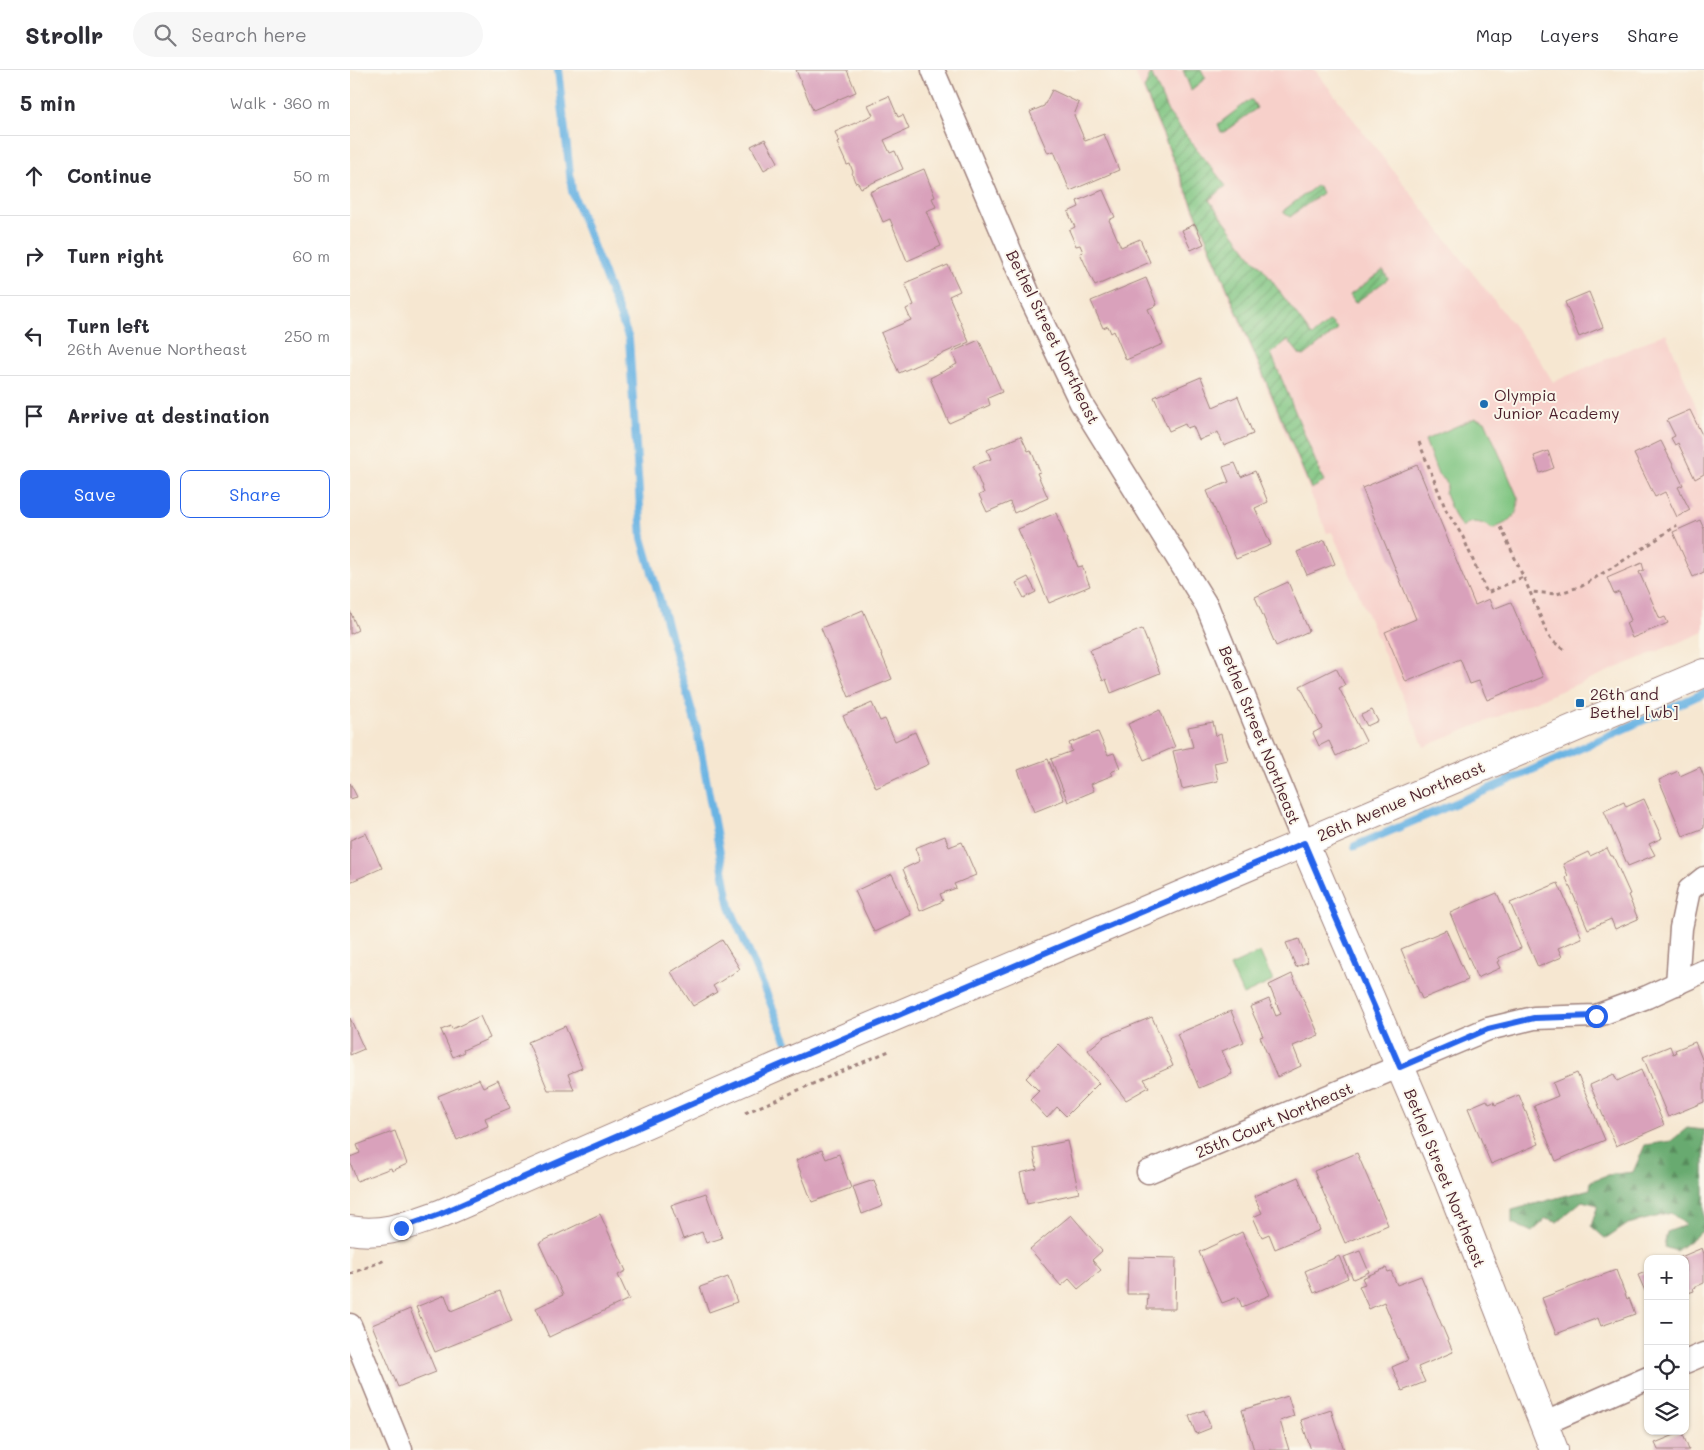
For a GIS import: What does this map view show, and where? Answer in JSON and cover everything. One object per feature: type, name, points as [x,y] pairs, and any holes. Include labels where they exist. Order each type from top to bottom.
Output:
[{"type":"street","name":"Bethel Street Northeast","points":[[933,70],[1030,297],[1081,403],[1207,606],[1304,843],[1443,1168],[1554,1450]]},
{"type":"street","name":"26th Avenue Northeast","points":[[350,1230],[368,1233],[401,1228],[440,1214],[776,1067],[1704,673]]},
{"type":"street","points":[[1677,984],[1681,928],[1689,890],[1704,878]]},
{"type":"street","name":"25th Court Northeast","points":[[1148,1172],[1488,1029],[1534,1018],[1596,1016],[1648,997],[1704,971]]},
{"type":"street","points":[[350,1325],[401,1450]]},
{"type":"street","points":[[1689,1360],[1704,1354]]},
{"type":"street","points":[[1543,1424],[1644,1380]]},
{"type":"path","points":[[1419,442],[1446,510],[1463,536],[1487,593],[1523,577]]},
{"type":"path","points":[[1530,592],[1557,594],[1582,586],[1677,525]]},
{"type":"path","points":[[1501,527],[1548,635],[1552,641],[1564,649]]},
{"type":"shaded area","name":"Olympia Junior Academy","points":[[1134,70],[1315,70],[1538,357],[1553,382],[1666,333],[1704,426],[1704,632],[1424,747],[1332,532],[1327,533]]},
{"type":"green space","points":[[1183,70],[1201,70],[1206,78],[1191,90]]},
{"type":"green space","points":[[1151,73],[1168,112],[1226,186],[1209,200],[1254,260],[1261,266],[1312,336],[1330,321],[1337,328],[1337,330],[1304,356],[1300,355],[1288,340],[1271,353],[1324,482],[1311,489],[1144,89]]},
{"type":"green space","points":[[1252,100],[1257,108],[1224,132],[1221,132],[1218,124]]},
{"type":"green space","points":[[1316,186],[1319,186],[1322,193],[1290,217],[1284,213],[1284,210]]},
{"type":"green space","points":[[1384,271],[1388,279],[1355,303],[1350,295]]},
{"type":"green space","points":[[1475,418],[1485,421],[1518,498],[1515,515],[1492,529],[1477,522],[1469,523],[1462,527],[1454,516],[1445,494],[1447,485],[1445,480],[1438,475],[1425,440]]},
{"type":"green space","points":[[1260,952],[1273,981],[1243,995],[1230,966]]},
{"type":"green space","points":[[1687,1128],[1704,1130],[1704,1230],[1676,1251],[1664,1247],[1667,1232],[1686,1225],[1671,1213],[1628,1224],[1606,1239],[1591,1226],[1598,1205],[1582,1201],[1557,1222],[1546,1219],[1532,1232],[1512,1223],[1512,1210],[1590,1189],[1591,1181],[1607,1175],[1633,1172],[1645,1145],[1671,1141]]},
{"type":"building","points":[[796,70],[847,70],[856,92],[813,110]]},
{"type":"building","points":[[1052,90],[1079,103],[1074,115],[1085,141],[1104,134],[1119,170],[1070,191],[1054,151],[1048,153],[1030,112],[1044,106]]},
{"type":"building","points":[[889,96],[898,117],[903,115],[909,129],[884,140],[890,153],[895,151],[903,169],[861,188],[855,182],[850,164],[847,165],[837,143],[839,142],[835,132],[873,115],[868,105]]},
{"type":"building","points":[[765,139],[778,162],[764,170],[751,146]]},
{"type":"building","points":[[924,169],[935,197],[932,198],[936,207],[926,211],[941,246],[907,261],[890,219],[883,222],[870,192]]},
{"type":"building","points":[[1103,190],[1115,217],[1109,220],[1121,247],[1140,239],[1150,262],[1095,286],[1080,253],[1083,252],[1080,245],[1076,246],[1069,230],[1075,227],[1068,212],[1079,207],[1077,201]]},
{"type":"building","points":[[1195,224],[1204,244],[1191,250],[1182,230]]},
{"type":"building","points":[[948,265],[960,291],[949,296],[969,342],[899,373],[881,333],[911,320],[906,309],[914,305],[905,283]]},
{"type":"building","points":[[1146,278],[1157,305],[1148,309],[1163,344],[1126,360],[1114,331],[1111,333],[1108,326],[1103,328],[1091,301]]},
{"type":"building","points":[[1589,292],[1603,327],[1579,337],[1565,302]]},
{"type":"building","points":[[979,340],[1002,392],[988,398],[990,405],[949,423],[930,378],[957,364],[952,352]]},
{"type":"building","points":[[1201,377],[1213,407],[1238,396],[1253,434],[1224,446],[1218,432],[1199,440],[1193,426],[1187,428],[1185,424],[1169,431],[1154,397]]},
{"type":"building","points":[[1690,410],[1704,439],[1704,474],[1695,479],[1678,443],[1675,445],[1671,438],[1675,436],[1667,420]]},
{"type":"building","points":[[1021,436],[1028,451],[1031,450],[1040,472],[1037,473],[1048,498],[1014,513],[1010,502],[987,512],[979,495],[984,493],[973,466],[991,459],[987,450]]},
{"type":"building","points":[[1661,441],[1683,485],[1678,487],[1690,510],[1677,517],[1665,492],[1655,497],[1634,454]]},
{"type":"building","points":[[1548,451],[1554,468],[1540,473],[1534,456]]},
{"type":"building","points":[[1235,463],[1241,477],[1255,471],[1268,502],[1255,508],[1271,545],[1236,559],[1207,491],[1229,482],[1223,467]]},
{"type":"building","points":[[1417,465],[1475,605],[1489,599],[1493,609],[1511,602],[1543,677],[1487,700],[1479,681],[1470,684],[1460,659],[1406,682],[1385,632],[1416,619],[1362,488]]},
{"type":"building","points":[[1056,513],[1078,567],[1082,566],[1090,586],[1049,603],[1018,529]]},
{"type":"building","points":[[1700,520],[1704,529],[1704,572],[1693,577],[1673,532]]},
{"type":"building","points":[[1325,540],[1335,564],[1307,575],[1297,552]]},
{"type":"building","points":[[1642,563],[1644,570],[1639,572],[1660,619],[1665,617],[1668,623],[1632,638],[1626,623],[1631,620],[1619,592],[1614,594],[1607,578]]},
{"type":"building","points":[[1028,577],[1036,592],[1024,598],[1016,583]]},
{"type":"building","points":[[1288,582],[1309,631],[1276,646],[1255,597]]},
{"type":"building","points":[[863,610],[892,679],[849,697],[821,628]]},
{"type":"building","points":[[350,611],[358,630],[350,634]]},
{"type":"building","points":[[1142,629],[1160,673],[1111,693],[1106,679],[1103,681],[1090,650]]},
{"type":"building","points":[[1336,668],[1345,685],[1339,688],[1366,741],[1336,756],[1329,741],[1319,746],[1313,733],[1322,728],[1300,686]]},
{"type":"building","points":[[872,703],[880,721],[885,719],[895,741],[915,732],[929,764],[876,788],[843,716]]},
{"type":"building","points":[[1160,710],[1175,747],[1144,760],[1128,724]]},
{"type":"building","points":[[1372,710],[1378,721],[1367,726],[1361,715]]},
{"type":"building","points":[[1213,722],[1216,736],[1221,734],[1227,760],[1214,763],[1218,781],[1182,789],[1173,751],[1193,747],[1188,727]]},
{"type":"building","points":[[1098,732],[1108,755],[1114,753],[1120,768],[1111,772],[1113,775],[1091,784],[1094,791],[1068,802],[1051,759],[1072,751],[1069,743]]},
{"type":"building","points":[[1048,759],[1064,800],[1034,812],[1018,770]]},
{"type":"building","points":[[1700,767],[1704,777],[1704,828],[1683,836],[1659,780],[1678,771],[1680,776]]},
{"type":"building","points":[[350,783],[357,797],[350,799]]},
{"type":"building","points":[[1644,799],[1662,838],[1649,844],[1655,855],[1628,866],[1604,811],[1624,802],[1626,807]]},
{"type":"building","points":[[366,833],[382,868],[350,882],[350,840]]},
{"type":"building","points":[[945,836],[949,847],[962,842],[976,875],[954,884],[956,888],[940,894],[943,901],[920,911],[903,869],[920,861],[915,848]]},
{"type":"building","points":[[1607,848],[1611,856],[1613,856],[1630,894],[1628,895],[1638,919],[1615,929],[1611,919],[1588,929],[1566,878],[1568,876],[1563,864],[1588,852],[1590,856]]},
{"type":"building","points":[[892,874],[911,915],[874,932],[855,891]]},
{"type":"building","points":[[1558,883],[1582,938],[1558,948],[1562,957],[1538,967],[1510,903]]},
{"type":"building","points":[[1497,893],[1521,948],[1498,958],[1500,961],[1497,962],[1500,968],[1477,978],[1450,913]]},
{"type":"building","points":[[1446,930],[1468,980],[1422,999],[1401,949]]},
{"type":"building","points":[[1299,939],[1308,962],[1296,967],[1286,943]]},
{"type":"building","points":[[722,940],[740,969],[713,986],[717,992],[693,1006],[671,972]]},
{"type":"building","points":[[1292,974],[1319,1035],[1293,1046],[1301,1066],[1277,1077],[1260,1037],[1263,1036],[1250,1007],[1269,999],[1276,1016],[1281,1014],[1269,985]]},
{"type":"building","points":[[1231,1011],[1244,1042],[1222,1051],[1232,1074],[1199,1088],[1177,1034]]},
{"type":"building","points":[[480,1016],[490,1038],[463,1050],[464,1052],[453,1057],[441,1030],[451,1026],[452,1029]]},
{"type":"building","points":[[1152,1017],[1173,1066],[1144,1079],[1149,1087],[1126,1100],[1088,1050],[1105,1036]]},
{"type":"building","points":[[350,1018],[364,1049],[350,1055]]},
{"type":"building","points":[[565,1026],[582,1068],[568,1074],[574,1090],[548,1090],[528,1042]]},
{"type":"building","points":[[1695,1042],[1704,1064],[1704,1102],[1668,1117],[1643,1057],[1670,1046],[1673,1054],[1676,1053],[1675,1050]]},
{"type":"building","points":[[1059,1044],[1099,1083],[1066,1116],[1057,1107],[1047,1118],[1030,1100],[1039,1091],[1026,1078]]},
{"type":"building","points":[[1641,1070],[1664,1125],[1616,1146],[1590,1085],[1614,1074],[1617,1081]]},
{"type":"building","points":[[1577,1073],[1605,1140],[1556,1161],[1534,1106],[1558,1096],[1553,1083]]},
{"type":"building","points":[[479,1079],[483,1087],[498,1080],[510,1108],[485,1118],[488,1126],[457,1140],[438,1096]]},
{"type":"building","points":[[1519,1095],[1539,1144],[1491,1164],[1468,1108],[1487,1100],[1489,1104],[1494,1102],[1495,1105]]},
{"type":"building","points":[[395,1131],[407,1164],[392,1171],[391,1168],[357,1181],[350,1157],[360,1153],[357,1145]]},
{"type":"building","points":[[1067,1141],[1079,1193],[1027,1204],[1020,1173],[1037,1169],[1033,1148]]},
{"type":"building","points":[[822,1150],[826,1159],[839,1154],[851,1188],[812,1202],[796,1160]]},
{"type":"building","points":[[1357,1153],[1388,1225],[1345,1243],[1314,1171]]},
{"type":"building","points":[[1298,1177],[1320,1230],[1275,1249],[1269,1234],[1262,1237],[1253,1217],[1262,1213],[1254,1196]]},
{"type":"building","points":[[874,1180],[883,1206],[862,1214],[853,1187]]},
{"type":"building","points":[[706,1193],[722,1238],[706,1243],[702,1232],[683,1239],[671,1205]]},
{"type":"building","points":[[600,1214],[626,1271],[618,1275],[629,1299],[549,1337],[536,1308],[563,1295],[539,1243]]},
{"type":"building","points":[[1071,1215],[1102,1251],[1092,1260],[1101,1270],[1078,1289],[1069,1279],[1061,1286],[1030,1249]]},
{"type":"building","points":[[1242,1232],[1270,1295],[1242,1307],[1238,1297],[1222,1303],[1199,1252]]},
{"type":"building","points":[[1702,1248],[1704,1254],[1704,1283],[1693,1288],[1694,1291],[1689,1293],[1689,1255],[1685,1255]]},
{"type":"building","points":[[1360,1251],[1369,1272],[1353,1279],[1344,1257]]},
{"type":"building","points":[[1339,1256],[1348,1278],[1314,1293],[1305,1271]]},
{"type":"building","points":[[1128,1257],[1176,1258],[1175,1309],[1147,1309],[1148,1294],[1127,1294]]},
{"type":"building","points":[[1386,1268],[1388,1272],[1391,1271],[1397,1285],[1421,1276],[1453,1352],[1418,1367],[1425,1382],[1402,1391],[1392,1367],[1408,1360],[1384,1302],[1369,1309],[1359,1286],[1365,1284],[1362,1278]]},
{"type":"building","points":[[1616,1270],[1635,1314],[1601,1326],[1598,1318],[1556,1334],[1542,1298]]},
{"type":"building","points":[[1644,1273],[1644,1289],[1638,1275]]},
{"type":"building","points":[[728,1277],[737,1302],[709,1312],[700,1287]]},
{"type":"building","points":[[500,1291],[512,1321],[435,1352],[416,1307],[445,1295],[451,1311]]},
{"type":"building","points":[[410,1309],[436,1372],[398,1387],[372,1325]]},
{"type":"building","points":[[1288,1396],[1294,1416],[1280,1421],[1289,1450],[1254,1450],[1242,1410]]},
{"type":"building","points":[[1204,1410],[1211,1428],[1196,1434],[1189,1416]]},
{"type":"building","points":[[1331,1410],[1344,1450],[1311,1450],[1301,1420]]},
{"type":"building","points":[[1675,1435],[1683,1435],[1689,1450],[1658,1450],[1655,1443]]},
{"type":"waterway","points":[[558,70],[572,191],[629,339],[642,538],[696,725],[730,907],[786,1040]]},
{"type":"waterway","points":[[1355,846],[1503,783],[1704,693]]},
{"type":"place","name":"Olympia Junior Academy","points":[[1484,404]]},
{"type":"place","name":"26th and Bethel [wb]","points":[[1580,703]]},
{"type":"route","points":[[401,1228],[440,1214],[776,1067],[1304,843],[1400,1067],[1488,1029],[1534,1018],[1596,1016]]}]
